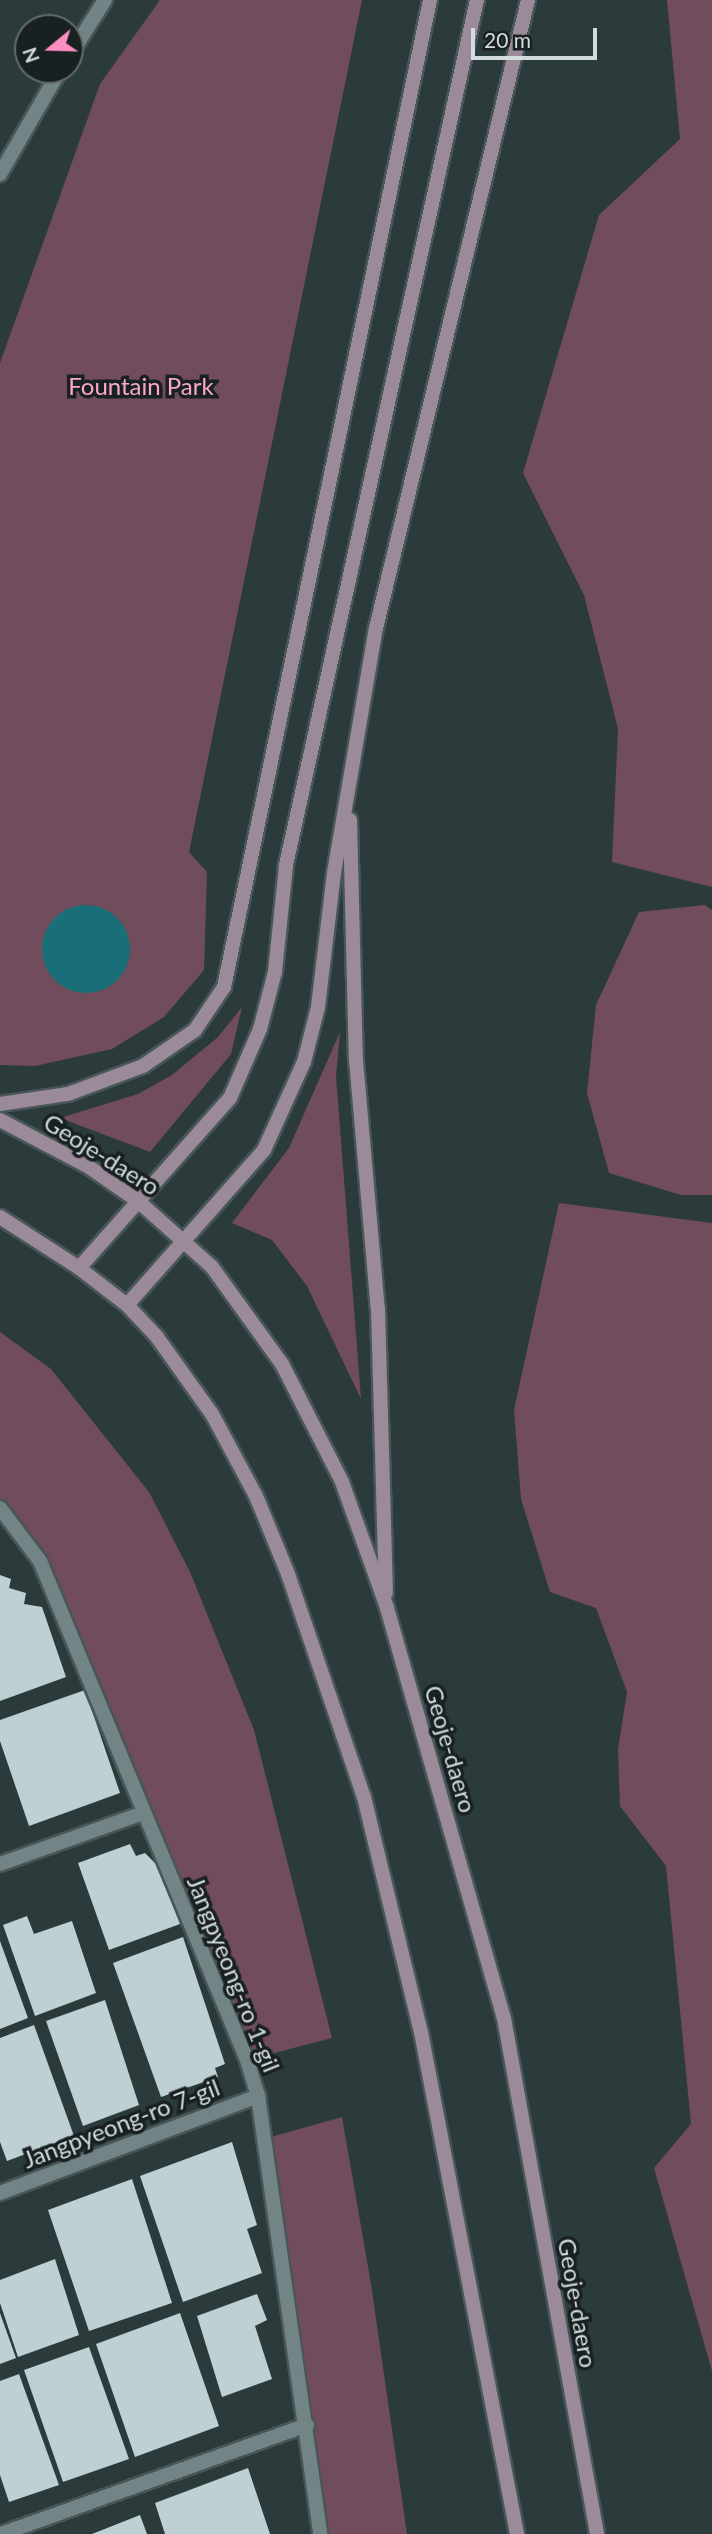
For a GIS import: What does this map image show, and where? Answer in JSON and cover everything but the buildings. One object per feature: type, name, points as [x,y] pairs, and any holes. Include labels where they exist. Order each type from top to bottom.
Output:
[{"type":"street","points":[[84,33],[105,0]]},
{"type":"street","points":[[0,1104],[68,1094],[143,1066],[195,1030],[224,988],[430,0]]},
{"type":"street","points":[[79,1268],[230,1098],[260,1029],[275,972],[286,865],[477,0]]},
{"type":"street","points":[[127,1305],[187,1243],[264,1150],[304,1062],[318,1007],[376,628],[528,0]]},
{"type":"street","points":[[0,174],[52,84]]},
{"type":"street","points":[[350,791],[356,1060],[378,1310],[387,1608]]},
{"type":"street","name":"Geoje-daero","points":[[0,1120],[138,1200],[212,1267],[282,1364],[342,1482],[387,1608],[504,2018],[597,2534]]},
{"type":"street","points":[[0,1217],[79,1268],[127,1305],[212,1414],[256,1496],[364,1797],[421,2032],[517,2534]]},
{"type":"street","name":"Jangpyeong-ro 1-gil","points":[[4,1516],[40,1561],[258,2096],[307,2425],[320,2534]]},
{"type":"street","points":[[0,1864],[143,1813]]},
{"type":"street","name":"Jangpyeong-ro 7-gil","points":[[0,2193],[258,2096]]},
{"type":"street","points":[[1,2534],[307,2425]]},
{"type":"green space","name":"Fountain Park","points":[[160,0],[362,0],[189,852],[207,872],[204,970],[164,1017],[112,1049],[35,1066],[0,1065],[0,363],[100,84]]},
{"type":"green space","points":[[667,0],[712,0],[712,887],[612,862],[618,729],[584,595],[523,473],[599,215],[680,139]]},
{"type":"green space","points":[[705,905],[712,910],[712,1195],[681,1195],[609,1173],[587,1093],[596,1005],[639,912]]},
{"type":"green space","points":[[242,1007],[231,1054],[150,1152],[60,1118],[138,1094],[172,1075],[218,1037]]},
{"type":"green space","points":[[340,1032],[336,1076],[361,1399],[307,1286],[272,1240],[232,1223],[289,1148]]},
{"type":"green space","points":[[559,1203],[712,1223],[712,2371],[654,2168],[691,2124],[666,1866],[620,1806],[618,1749],[627,1692],[596,1608],[550,1592],[521,1499],[514,1410]]},
{"type":"green space","points":[[0,1332],[51,1369],[149,1492],[190,1572],[254,1730],[332,2038],[247,2060],[40,1561],[0,1508]]},
{"type":"green space","points":[[342,2117],[371,2284],[407,2534],[320,2534],[264,2139]]},
{"type":"water","points":[[86,905],[111,912],[123,924],[130,949],[123,974],[111,986],[86,993],[61,986],[49,974],[42,949],[49,924],[61,912]]}]
